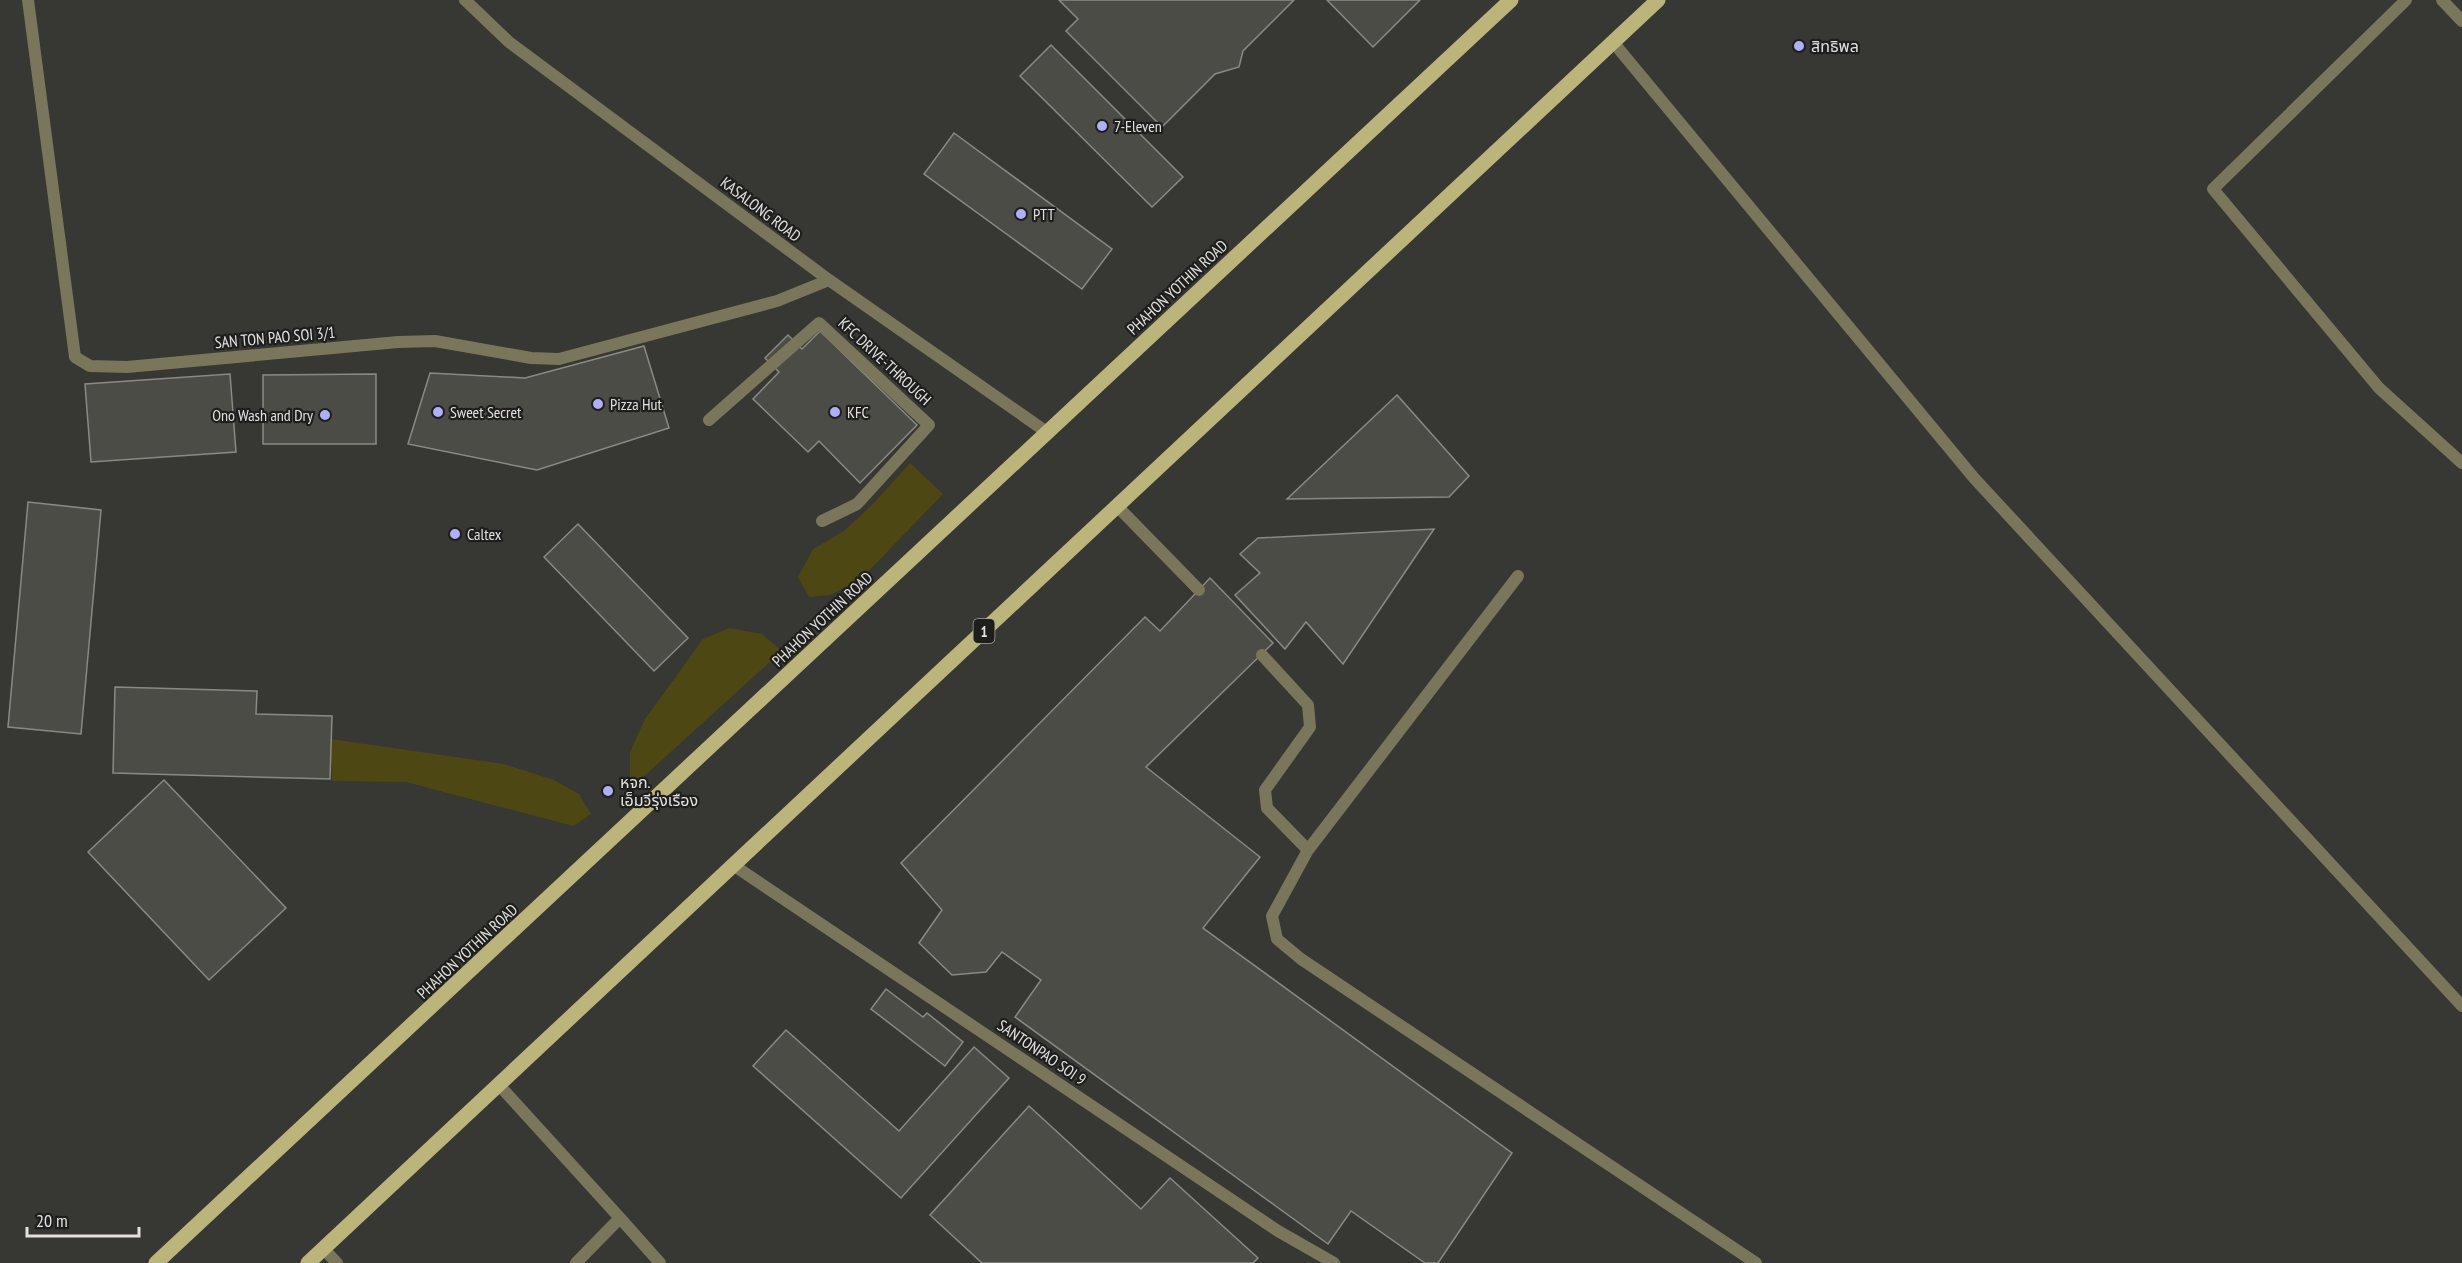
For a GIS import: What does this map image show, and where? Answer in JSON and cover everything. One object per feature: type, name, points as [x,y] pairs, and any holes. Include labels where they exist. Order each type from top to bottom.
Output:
[{"type":"main road","name":"PHAHON YOTHIN ROAD","points":[[156,1263],[1511,0]]},
{"type":"main road","name":"1","points":[[308,1263],[1658,0]]},
{"type":"street","name":"SAN TON PAO SOI 3/1","points":[[28,0],[75,357],[90,366],[127,367],[398,342],[435,341],[531,358],[559,359],[777,300],[829,280]]},
{"type":"street","name":"KASALONG ROAD","points":[[465,0],[509,42],[829,280],[1048,433]]},
{"type":"street","points":[[2406,0],[2214,189],[2379,388],[2462,463]]},
{"type":"street","points":[[2442,0],[2462,21]]},
{"type":"street","points":[[1613,42],[1974,478],[2462,1006]]},
{"type":"street","name":"KFC DRIVE-THROUGH","points":[[709,420],[819,322],[929,425],[857,504],[822,521]]},
{"type":"street","points":[[1117,506],[1198,590]]},
{"type":"street","points":[[1518,576],[1308,850],[1272,916],[1277,939],[1301,959],[1756,1263]]},
{"type":"street","points":[[1262,655],[1308,705],[1310,727],[1265,790],[1268,808],[1308,850]]},
{"type":"street","name":"SANTONPAO SOI 9","points":[[734,865],[1278,1231],[1334,1263]]},
{"type":"street","points":[[499,1085],[660,1263]]},
{"type":"street","points":[[576,1263],[620,1218]]},
{"type":"street","points":[[324,1249],[337,1263]]},
{"type":"shaded area","points":[[910,463],[943,494],[860,580],[830,595],[809,597],[798,577],[813,549],[844,531],[872,505]]},
{"type":"shaded area","points":[[729,628],[762,634],[782,651],[630,789],[630,752],[645,719],[703,639]]},
{"type":"shaded area","points":[[331,739],[504,764],[554,780],[579,794],[591,814],[573,826],[406,782],[332,781]]},
{"type":"building","points":[[1059,0],[1294,0],[1243,51],[1239,67],[1215,74],[1162,127],[1066,31],[1078,19]]},
{"type":"building","points":[[1327,0],[1420,0],[1373,47]]},
{"type":"building","name":"7-Eleven","points":[[1051,45],[1183,177],[1152,207],[1020,76]]},
{"type":"building","name":"PTT","points":[[954,133],[1112,249],[1082,289],[924,174]]},
{"type":"building","name":"KFC","points":[[820,331],[917,425],[860,483],[819,441],[808,452],[753,399],[779,372],[765,358],[788,335],[802,349]]},
{"type":"building","points":[[644,346],[669,428],[537,470],[408,444],[430,373],[525,378]]},
{"type":"building","points":[[230,374],[236,452],[91,462],[85,384]]},
{"type":"building","points":[[376,374],[376,444],[263,444],[263,375]]},
{"type":"building","points":[[1397,395],[1469,476],[1449,497],[1287,499]]},
{"type":"building","points":[[28,502],[101,510],[81,734],[8,727]]},
{"type":"building","points":[[578,524],[688,638],[654,671],[544,557]]},
{"type":"building","points":[[1434,529],[1343,664],[1306,622],[1285,649],[1235,595],[1260,573],[1240,554],[1258,538]]},
{"type":"building","points":[[1210,578],[1273,643],[1146,767],[1260,857],[1203,928],[1512,1153],[1438,1263],[1425,1263],[1351,1211],[1328,1244],[1015,1017],[1041,980],[1002,952],[986,972],[952,975],[919,943],[942,910],[901,863],[1145,617],[1160,631]]},
{"type":"building","points":[[115,687],[257,691],[256,714],[332,716],[330,779],[113,773]]},
{"type":"building","points":[[164,780],[286,908],[209,980],[88,852]]},
{"type":"building","points":[[886,989],[923,1017],[927,1013],[963,1042],[945,1066],[871,1009]]},
{"type":"building","points":[[786,1030],[899,1131],[974,1047],[1009,1078],[901,1198],[753,1066]]},
{"type":"building","points":[[1029,1106],[1141,1209],[1170,1178],[1258,1258],[1253,1263],[982,1263],[930,1215]]},
{"type":"place","name":"สิทธิพล","points":[[1799,46]]},
{"type":"place","name":"7-Eleven","points":[[1102,126]]},
{"type":"place","name":"PTT","points":[[1021,214]]},
{"type":"place","name":"Pizza Hut","points":[[598,404]]},
{"type":"place","name":"Sweet Secret","points":[[438,412]]},
{"type":"place","name":"KFC","points":[[835,412]]},
{"type":"place","name":"Ono Wash and Dry","points":[[325,415]]},
{"type":"place","name":"Caltex","points":[[455,534]]},
{"type":"place","name":"หจก. เอ็มวีรุ่งเรือง","points":[[608,791]]}]
